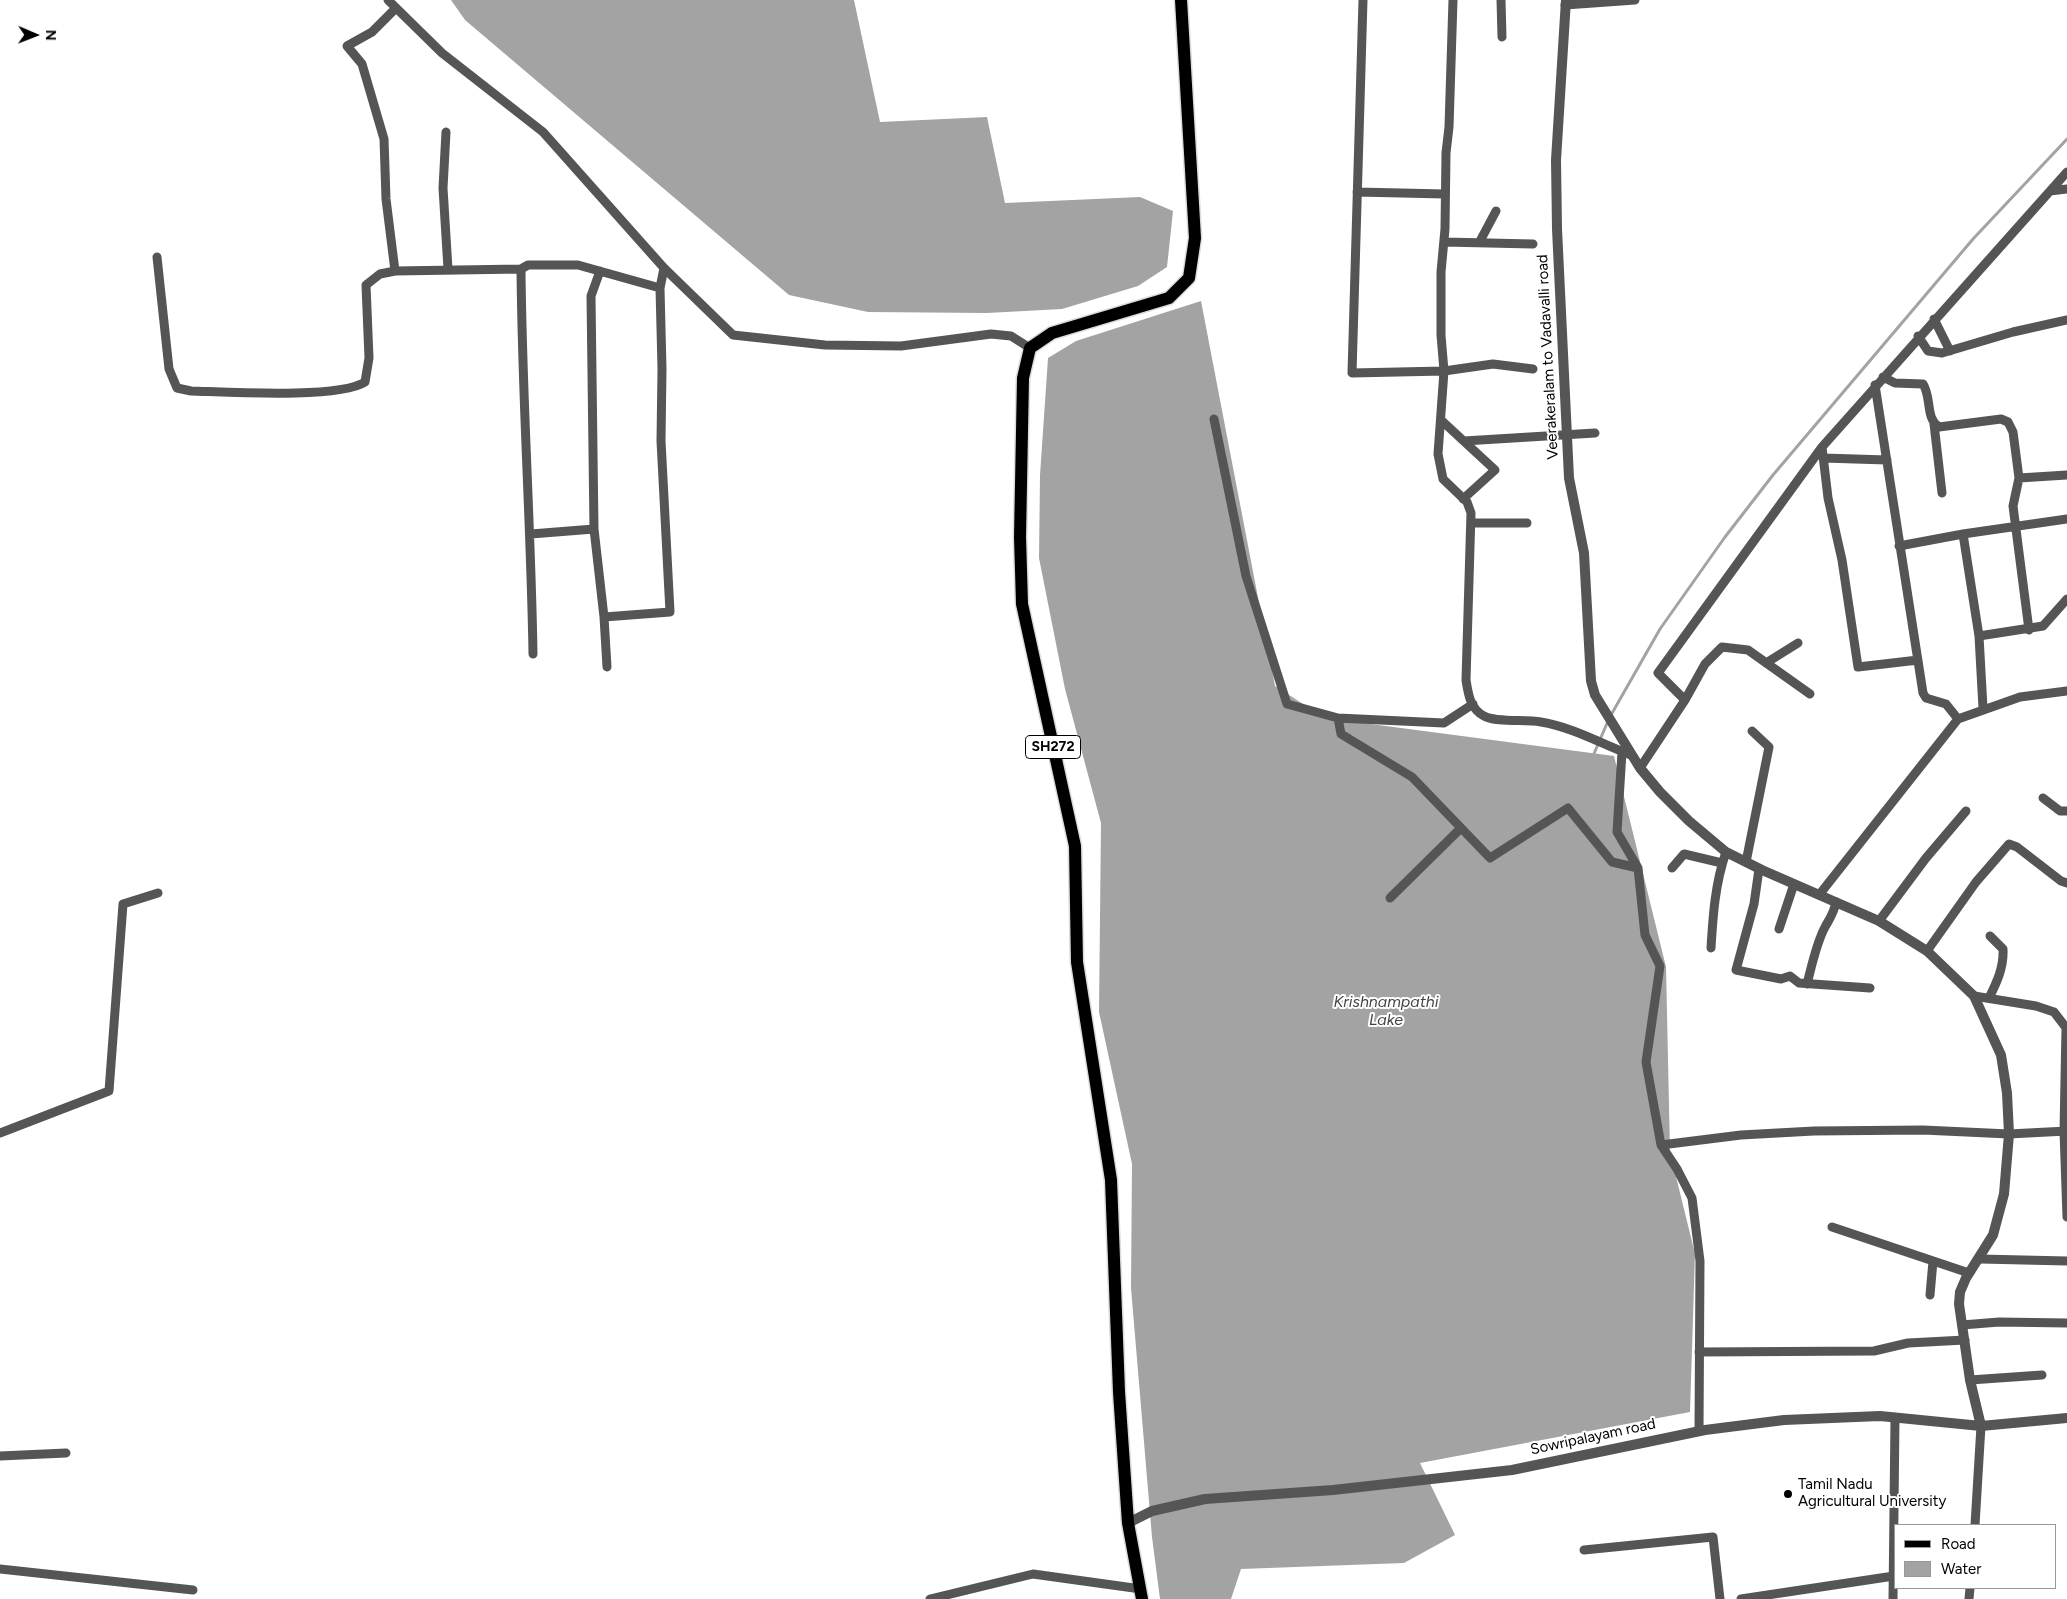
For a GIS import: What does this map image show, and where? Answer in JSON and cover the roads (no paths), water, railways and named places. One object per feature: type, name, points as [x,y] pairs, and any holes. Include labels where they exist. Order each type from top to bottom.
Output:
[{"type":"main road","points":[[1030,348],[1052,333],[1169,298],[1190,278],[1195,238],[1181,0]]},
{"type":"main road","name":"SH272","points":[[1030,348],[1023,378],[1020,537],[1022,604],[1075,846],[1077,962],[1111,1180],[1119,1392],[1128,1523],[1142,1594]]},
{"type":"street","points":[[388,0],[395,9],[442,53],[543,132],[664,268],[733,335],[825,345],[902,346],[991,334],[1011,336],[1030,348]]},
{"type":"street","points":[[1363,0],[1352,373],[1444,371],[1493,364],[1533,369]]},
{"type":"street","points":[[1452,0],[1444,242],[1441,272],[1441,335],[1444,371],[1438,454],[1443,479],[1467,502],[1472,513],[1466,680],[1473,704],[1485,717],[1541,722],[1573,731],[1622,752],[1617,832],[1638,868],[1645,935],[1660,966],[1646,1062],[1661,1145],[1677,1169],[1692,1198],[1700,1261],[1699,1431]]},
{"type":"street","points":[[1501,0],[1502,37]]},
{"type":"street","points":[[1565,2],[1635,0]]},
{"type":"street","name":"Veerakeralam to Vadavalli road","points":[[1565,2],[1556,160],[1557,229],[1569,478],[1584,553],[1591,681],[1595,695],[1618,736],[1622,752],[1640,768],[1684,816],[1726,852],[1759,869],[1879,921],[1927,951],[1974,996]]},
{"type":"street","points":[[395,9],[372,32],[347,46],[362,64],[384,139],[386,199],[395,271]]},
{"type":"street","points":[[446,132],[443,188],[448,268]]},
{"type":"street","points":[[1685,700],[1658,673],[1822,447],[1918,336],[2067,172]]},
{"type":"street","points":[[2050,191],[2067,189]]},
{"type":"street","points":[[1357,192],[1445,194]]},
{"type":"street","points":[[1479,243],[1496,212]]},
{"type":"street","points":[[1444,242],[1533,244]]},
{"type":"street","points":[[157,257],[169,369],[178,388],[191,391],[324,392],[360,385],[365,382],[369,358],[366,285],[380,274],[395,271],[448,268],[522,269],[528,266],[578,264],[639,280],[660,288]]},
{"type":"street","points":[[604,617],[670,612],[661,441],[660,288],[664,268]]},
{"type":"street","points":[[522,269],[522,351],[531,534],[533,654]]},
{"type":"street","points":[[600,271],[591,296],[594,529],[604,617],[606,667]]},
{"type":"street","points":[[1934,319],[1950,351]]},
{"type":"street","points":[[1918,336],[1928,351],[1942,353],[2013,332],[2067,320]]},
{"type":"street","points":[[1883,377],[1895,383],[1923,384],[1934,424],[1942,493]]},
{"type":"street","points":[[1875,385],[1923,693],[1926,698],[1946,704],[1958,718]]},
{"type":"street","points":[[1214,419],[1246,576],[1287,704],[1338,718],[1444,723],[1473,704]]},
{"type":"street","points":[[1934,424],[1939,427],[2001,419],[2008,422],[2013,432],[2019,478],[2013,506],[2029,630]]},
{"type":"street","points":[[1441,420],[1495,470],[1463,499]]},
{"type":"street","points":[[1464,440],[1595,433]]},
{"type":"street","points":[[1822,447],[1828,498],[1842,560],[1858,667],[1918,660]]},
{"type":"street","points":[[1823,458],[1887,460]]},
{"type":"street","points":[[2019,478],[2067,475]]},
{"type":"street","points":[[1899,546],[1963,534],[2067,520]]},
{"type":"street","points":[[1471,523],[1527,523]]},
{"type":"street","points":[[531,534],[594,529]]},
{"type":"street","points":[[1963,534],[1978,636],[1983,708]]},
{"type":"street","points":[[1978,636],[2029,630],[2043,626],[2067,600]]},
{"type":"street","points":[[1766,662],[1798,643]]},
{"type":"street","points":[[1640,768],[1685,700],[1705,664],[1722,647],[1748,650],[1810,694]]},
{"type":"street","points":[[1819,895],[1958,718],[2020,697],[2067,691]]},
{"type":"street","points":[[1338,718],[1341,734],[1412,777],[1490,858],[1568,808],[1612,862],[1638,868]]},
{"type":"street","points":[[1746,862],[1768,747],[1752,731]]},
{"type":"street","points":[[2043,798],[2060,811],[2067,811]]},
{"type":"street","points":[[1879,921],[1926,858],[1966,811]]},
{"type":"street","points":[[1390,898],[1462,828]]},
{"type":"street","points":[[1927,951],[1976,882],[2008,844],[2017,847],[2062,882],[2067,883]]},
{"type":"street","points":[[1711,948],[1714,897],[1726,852]]},
{"type":"street","points":[[1672,868],[1684,854],[1722,863]]},
{"type":"street","points":[[1759,869],[1754,904],[1736,970],[1781,979],[1790,976],[1798,983],[1870,988]]},
{"type":"street","points":[[1780,929],[1794,884]]},
{"type":"street","points":[[0,1133],[109,1091],[122,904],[158,893]]},
{"type":"street","points":[[1807,984],[1813,958],[1826,925],[1833,914],[1836,902]]},
{"type":"street","points":[[1989,998],[1999,979],[2004,958],[2003,948],[1990,936]]},
{"type":"street","points":[[1974,996],[2036,1006],[2054,1012],[2067,1029],[2067,1217]]},
{"type":"street","points":[[1974,996],[2001,1055],[2007,1093],[2009,1134],[2004,1194],[1993,1235],[1980,1259],[1969,1273],[1960,1292],[1958,1304],[1970,1380],[1981,1426],[1975,1524]]},
{"type":"street","points":[[1661,1145],[1741,1135],[1814,1131],[1923,1130],[2009,1134],[2066,1131]]},
{"type":"street","points":[[1832,1227],[1969,1273]]},
{"type":"street","points":[[1980,1259],[2067,1261]]},
{"type":"street","points":[[1930,1295],[1933,1261]]},
{"type":"street","points":[[1962,1325],[1998,1322],[2067,1323]]},
{"type":"street","points":[[1699,1352],[1874,1350],[1908,1343],[1965,1340]]},
{"type":"street","points":[[1970,1380],[2042,1375]]},
{"type":"street","points":[[1894,1524],[1895,1418]]},
{"type":"street","name":"Sowripalayam road","points":[[1128,1523],[1152,1511],[1205,1499],[1333,1490],[1512,1470],[1699,1431],[1784,1420],[1895,1418],[1981,1426],[2067,1418]]},
{"type":"street","points":[[0,1456],[66,1453]]},
{"type":"street","points":[[1584,1550],[1713,1537],[1720,1599]]},
{"type":"street","points":[[0,1569],[193,1590]]},
{"type":"street","points":[[930,1599],[1034,1574],[1142,1594]]},
{"type":"street","points":[[1741,1599],[1894,1576],[1893,1599]]},
{"type":"water","points":[[451,0],[854,0],[880,122],[987,117],[1005,203],[1140,197],[1173,211],[1167,267],[1138,286],[1062,309],[987,313],[868,312],[789,295],[465,20]]},
{"type":"water","name":"Krishnampathi Lake","points":[[1201,301],[1275,686],[1325,718],[1614,756],[1666,967],[1670,1152],[1695,1254],[1690,1412],[1420,1463],[1455,1535],[1404,1563],[1241,1569],[1231,1599],[1160,1599],[1152,1537],[1131,1288],[1132,1164],[1099,1012],[1101,823],[1065,689],[1039,558],[1040,475],[1048,358],[1076,341]]},
{"type":"waterway","points":[[1611,715],[1660,629],[1725,537],[1773,475],[1973,239],[2067,139]]},
{"type":"waterway","points":[[1593,756],[1608,721]]},
{"type":"place","name":"Tamil Nadu Agricultural University","points":[[1788,1494]]}]
